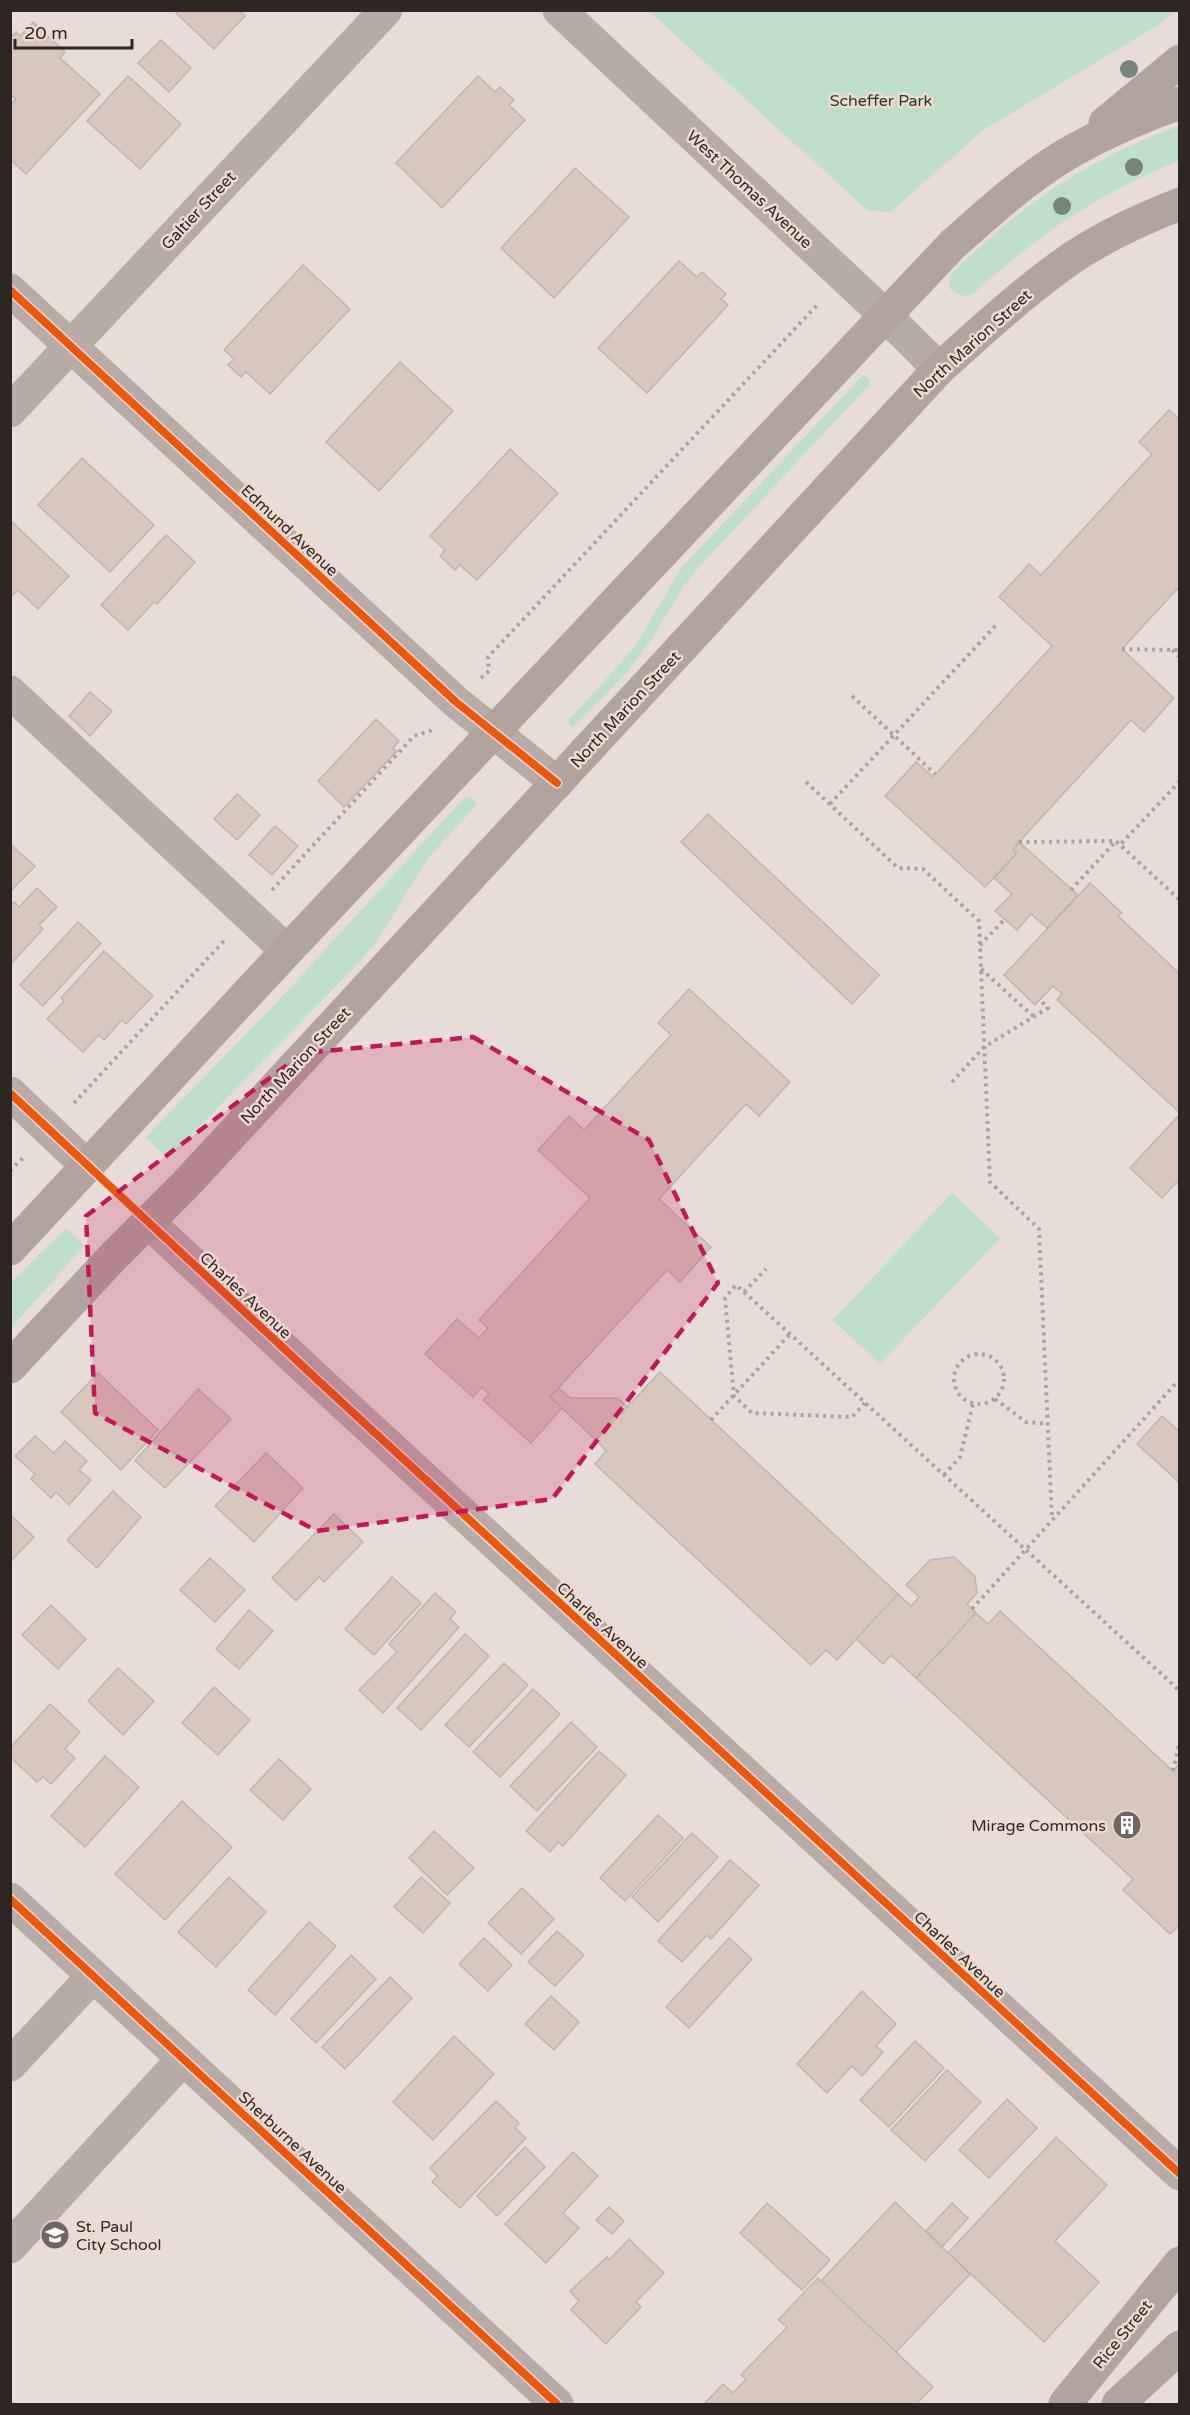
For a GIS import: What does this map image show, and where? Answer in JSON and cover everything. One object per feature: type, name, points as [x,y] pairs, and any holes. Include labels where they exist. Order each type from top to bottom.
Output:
[{"type":"main road","points":[[10,1249],[287,951],[494,734],[953,244],[1014,192],[1072,151],[1179,61]]},
{"type":"main road","points":[[1072,151],[1137,118],[1179,103]]},
{"type":"main road","name":"North Marion Street","points":[[10,1366],[147,1221],[186,1184],[939,369],[1004,310],[1063,264],[1137,222],[1179,204]]},
{"type":"main road","name":"Rice Street","points":[[1065,2404],[1179,2263]]},
{"type":"main road","points":[[1118,2404],[1179,2347]]},
{"type":"street","name":"Galtier Street","points":[[10,411],[386,10]]},
{"type":"street","name":"West Thomas Avenue","points":[[559,10],[886,316],[939,369]]},
{"type":"street","name":"Edmund Avenue","points":[[10,290],[456,702],[557,783]]},
{"type":"street","points":[[10,692],[287,951]]},
{"type":"street","points":[[10,1093],[87,1166]]},
{"type":"street","name":"Charles Avenue","points":[[147,1221],[1179,2174]]},
{"type":"street","name":"Sherburne Avenue","points":[[10,1899],[558,2404]]},
{"type":"street","points":[[10,2065],[93,1976]]},
{"type":"street","points":[[10,2247],[183,2059]]},
{"type":"path","points":[[10,1172],[414,736],[430,732],[456,702],[489,671],[488,657],[819,303]]},
{"type":"path","points":[[830,804],[997,624]]},
{"type":"path","points":[[1122,649],[1179,650]]},
{"type":"path","points":[[1172,650],[1179,657]]},
{"type":"path","points":[[852,696],[935,774]]},
{"type":"path","points":[[1120,845],[1179,781]]},
{"type":"path","points":[[806,782],[898,868],[923,869],[979,921],[990,1182],[1039,1229],[1052,1519]]},
{"type":"path","points":[[1071,890],[1116,841]]},
{"type":"path","points":[[1019,842],[1116,841],[1179,900]]},
{"type":"path","points":[[980,945],[1004,920]]},
{"type":"path","points":[[981,968],[1034,1017]]},
{"type":"path","points":[[952,1082],[984,1047],[1048,1008],[1040,1000]]},
{"type":"path","points":[[744,1292],[766,1269]]},
{"type":"path","points":[[865,1402],[852,1417],[752,1413],[734,1396],[725,1298],[736,1285],[865,1402],[1179,1691]]},
{"type":"path","points":[[711,1420],[790,1334]]},
{"type":"path","points":[[982,1354],[993,1358],[1003,1371],[1004,1382],[1001,1393],[994,1399],[987,1403],[973,1404],[963,1399],[957,1391],[954,1382],[956,1368],[971,1355],[982,1354]]},
{"type":"path","points":[[972,1609],[1178,1381]]},
{"type":"path","points":[[994,1399],[1026,1422],[1048,1424]]},
{"type":"path","points":[[944,1475],[963,1451],[973,1404]]},
{"type":"path","points":[[1173,1771],[1179,1741]]},
{"type":"highlighted area","points":[[473,1037],[649,1140],[718,1283],[552,1499],[317,1531],[95,1413],[86,1216],[303,1053]]},
{"type":"green space","name":"Scheffer Park","points":[[649,11],[1176,11],[1158,25],[982,131],[891,212],[867,210]]},
{"type":"green space","points":[[1179,126],[1179,161],[1122,187],[1070,217],[1022,252],[974,293],[961,296],[950,289],[949,280],[953,272],[1007,223],[1044,195],[1100,161]]},
{"type":"green space","points":[[863,375],[870,380],[869,385],[700,566],[683,587],[653,637],[627,673],[573,728],[569,725],[569,720],[634,648],[682,567]]},
{"type":"green space","points":[[470,797],[477,803],[474,808],[428,858],[379,938],[363,958],[168,1159],[146,1137],[278,1001],[464,798]]},
{"type":"green space","points":[[952,1193],[1000,1238],[880,1364],[833,1320]]},
{"type":"green space","points":[[66,1228],[84,1246],[11,1328],[11,1282]]},
{"type":"building","points":[[178,10],[239,10],[245,16],[214,49],[176,13]]},
{"type":"building","points":[[33,22],[65,52],[60,58],[100,94],[26,174],[10,159],[10,105],[16,99],[10,94],[10,38],[16,32],[20,36]]},
{"type":"building","points":[[161,40],[191,68],[169,92],[138,63]]},
{"type":"building","points":[[128,76],[181,124],[140,169],[87,121]]},
{"type":"building","points":[[478,76],[495,92],[500,87],[514,100],[509,105],[525,120],[442,208],[396,163]]},
{"type":"building","points":[[575,168],[629,217],[554,298],[501,248]]},
{"type":"building","points":[[679,261],[697,277],[702,272],[726,294],[721,299],[728,305],[647,393],[598,348]]},
{"type":"building","points":[[303,265],[350,309],[270,394],[246,372],[241,377],[228,365],[234,359],[224,350]]},
{"type":"building","points":[[400,362],[453,411],[379,491],[326,442]]},
{"type":"building","points":[[1169,410],[1180,420],[1180,586],[1122,649],[1174,698],[1144,732],[1131,720],[1019,842],[1013,849],[1017,853],[985,887],[885,796],[916,762],[933,777],[1052,646],[999,597],[1029,564],[1041,575],[1152,454],[1139,442]]},
{"type":"building","points":[[510,449],[558,493],[477,580],[460,565],[455,570],[440,556],[445,550],[430,536]]},
{"type":"building","points":[[82,458],[154,525],[110,572],[38,505]]},
{"type":"building","points":[[10,520],[69,576],[38,609],[18,590],[13,595],[10,593]]},
{"type":"building","points":[[166,535],[195,562],[157,604],[154,602],[128,630],[101,605]]},
{"type":"building","points":[[90,692],[112,711],[90,736],[69,716]]},
{"type":"building","points":[[376,719],[399,741],[393,748],[397,751],[344,807],[318,781]]},
{"type":"building","points":[[237,794],[260,815],[237,840],[214,819]]},
{"type":"building","points":[[708,814],[879,975],[852,1004],[681,842]]},
{"type":"building","points":[[275,826],[298,846],[272,875],[249,855]]},
{"type":"building","points":[[1019,842],[1078,895],[1047,928],[1031,914],[1017,930],[995,911],[1012,894],[994,878],[1017,853],[1013,849]]},
{"type":"building","points":[[10,844],[35,866],[10,892]]},
{"type":"building","points":[[1090,883],[1122,913],[1118,916],[1180,974],[1180,1113],[1057,1000],[1062,994],[1053,986],[1035,1005],[1004,975]]},
{"type":"building","points":[[37,888],[57,907],[39,925],[43,929],[10,965],[10,905],[14,902],[19,907]]},
{"type":"building","points":[[78,922],[101,943],[43,1006],[20,985]]},
{"type":"building","points":[[104,951],[153,996],[126,1024],[122,1020],[104,1040],[99,1035],[83,1052],[47,1019],[64,1001],[61,998]]},
{"type":"building","points":[[689,989],[790,1082],[759,1116],[746,1104],[659,1199],[711,1247],[680,1282],[667,1270],[550,1397],[562,1408],[531,1443],[483,1400],[489,1394],[482,1387],[473,1397],[425,1354],[457,1319],[479,1338],[488,1328],[479,1320],[590,1198],[538,1150],[569,1116],[584,1130],[671,1035],[658,1023]]},
{"type":"building","points":[[1180,1114],[1180,1186],[1176,1183],[1162,1198],[1130,1168]]},
{"type":"building","points":[[660,1372],[898,1594],[837,1660],[826,1650],[811,1665],[595,1464],[606,1451],[596,1440]]},
{"type":"building","points":[[98,1373],[158,1430],[121,1470],[61,1412]]},
{"type":"building","points":[[559,1388],[570,1398],[618,1398],[627,1407],[596,1440],[550,1397]]},
{"type":"building","points":[[198,1389],[231,1419],[165,1488],[135,1461]]},
{"type":"building","points":[[1162,1416],[1180,1432],[1180,1483],[1137,1444]]},
{"type":"building","points":[[35,1436],[54,1453],[65,1441],[87,1461],[79,1470],[91,1480],[69,1505],[56,1492],[51,1498],[31,1479],[35,1474],[15,1456]]},
{"type":"building","points":[[266,1453],[303,1488],[254,1542],[215,1506]]},
{"type":"building","points":[[113,1491],[141,1517],[97,1568],[67,1540]]},
{"type":"building","points":[[334,1514],[363,1542],[324,1582],[319,1577],[296,1601],[272,1578]]},
{"type":"building","points":[[10,1515],[34,1537],[10,1562]]},
{"type":"building","points":[[954,1557],[975,1576],[977,1593],[967,1604],[976,1613],[916,1678],[891,1655],[883,1664],[856,1639],[898,1594],[911,1606],[919,1597],[906,1585],[930,1560]]},
{"type":"building","points":[[210,1558],[245,1590],[215,1622],[180,1590]]},
{"type":"building","points":[[392,1577],[421,1603],[374,1655],[345,1629]]},
{"type":"building","points":[[435,1593],[456,1612],[450,1619],[459,1627],[383,1713],[359,1690],[397,1652],[389,1644]]},
{"type":"building","points":[[51,1605],[86,1639],[58,1669],[22,1635]]},
{"type":"building","points":[[249,1610],[273,1631],[239,1669],[216,1649]]},
{"type":"building","name":"Mirage Commons","points":[[1000,1611],[1173,1771],[1180,1763],[1180,1925],[1170,1934],[1123,1890],[1133,1879],[916,1678],[976,1613],[988,1624]]},
{"type":"building","points":[[465,1634],[489,1656],[421,1730],[397,1708]]},
{"type":"building","points":[[504,1663],[528,1685],[469,1747],[445,1725]]},
{"type":"building","points":[[118,1668],[154,1701],[123,1735],[88,1701]]},
{"type":"building","points":[[214,1687],[250,1720],[218,1755],[182,1723]]},
{"type":"building","points":[[533,1689],[560,1714],[500,1777],[473,1752]]},
{"type":"building","points":[[50,1704],[80,1732],[65,1749],[75,1758],[51,1784],[43,1777],[37,1782],[10,1757],[10,1748]]},
{"type":"building","points":[[571,1722],[597,1747],[537,1811],[510,1786]]},
{"type":"building","points":[[599,1751],[626,1775],[563,1846],[558,1842],[550,1852],[526,1831]]},
{"type":"building","points":[[105,1756],[139,1787],[85,1847],[51,1816]]},
{"type":"building","points":[[279,1759],[311,1789],[283,1820],[250,1790]]},
{"type":"building","points":[[182,1801],[232,1847],[165,1920],[115,1874]]},
{"type":"building","points":[[658,1815],[683,1838],[625,1901],[600,1878]]},
{"type":"building","points":[[434,1831],[474,1868],[447,1895],[409,1858]]},
{"type":"building","points":[[692,1833],[718,1857],[658,1922],[632,1897]]},
{"type":"building","points":[[730,1860],[759,1885],[711,1939],[707,1935],[682,1962],[658,1941]]},
{"type":"building","points":[[229,1877],[266,1912],[216,1967],[178,1932]]},
{"type":"building","points":[[421,1877],[450,1903],[423,1933],[394,1907]]},
{"type":"building","points":[[522,1888],[554,1919],[521,1954],[488,1923]]},
{"type":"building","points":[[309,1922],[336,1946],[275,2015],[248,1990]]},
{"type":"building","points":[[557,1931],[584,1955],[555,1986],[528,1962]]},
{"type":"building","points":[[484,1938],[512,1965],[488,1991],[459,1964]]},
{"type":"building","points":[[729,1938],[752,1959],[689,2028],[666,2007]]},
{"type":"building","points":[[351,1955],[376,1979],[316,2043],[291,2019]]},
{"type":"building","points":[[390,1977],[412,1998],[345,2069],[322,2047]]},
{"type":"building","points":[[862,1991],[896,2024],[876,2046],[883,2052],[862,2076],[852,2066],[827,2093],[797,2064]]},
{"type":"building","points":[[551,1996],[579,2022],[554,2050],[525,2024]]},
{"type":"building","points":[[454,2036],[494,2074],[433,2140],[393,2102]]},
{"type":"building","points":[[915,2041],[944,2068],[889,2127],[860,2100]]},
{"type":"building","points":[[947,2070],[981,2102],[925,2161],[891,2130]]},
{"type":"building","points":[[1007,2099],[1037,2128],[989,2178],[959,2150]]},
{"type":"building","points":[[496,2101],[519,2123],[515,2128],[526,2138],[460,2208],[432,2182],[438,2176],[430,2168]]},
{"type":"building","points":[[1056,2137],[1107,2185],[1055,2241],[1099,2282],[1044,2342],[948,2253]]},
{"type":"building","points":[[525,2147],[545,2167],[497,2216],[477,2196]]},
{"type":"building","points":[[573,2152],[598,2176],[563,2213],[579,2228],[546,2263],[505,2224]]},
{"type":"building","points":[[895,2202],[970,2274],[896,2352],[821,2281]]},
{"type":"building","points":[[767,2203],[830,2260],[802,2290],[740,2233]]},
{"type":"building","points":[[952,2203],[968,2218],[942,2247],[926,2231]]},
{"type":"building","points":[[609,2207],[624,2221],[612,2234],[596,2220]]},
{"type":"building","points":[[629,2239],[664,2273],[636,2302],[641,2307],[606,2344],[571,2310],[579,2301],[570,2291],[607,2257],[609,2260]]},
{"type":"building","points":[[818,2278],[933,2387],[916,2404],[704,2404],[723,2384],[733,2393],[746,2379],[741,2375],[787,2327],[778,2320]]},
{"type":"cycle path","points":[[10,290],[456,702],[557,783]]},
{"type":"cycle path","points":[[10,1093],[323,1385],[1180,2174]]},
{"type":"cycle path","points":[[10,1899],[557,2404]]},
{"type":"place","name":"Mirage Commons","points":[[1127,1825]]},
{"type":"place","name":"St. Paul City School","points":[[55,2235]]}]
